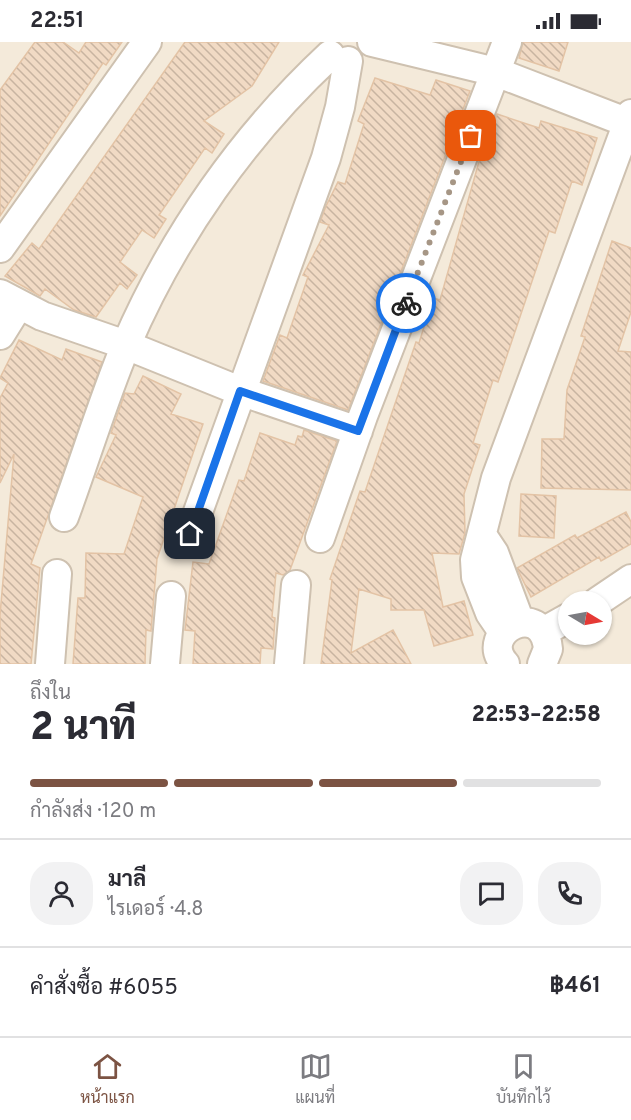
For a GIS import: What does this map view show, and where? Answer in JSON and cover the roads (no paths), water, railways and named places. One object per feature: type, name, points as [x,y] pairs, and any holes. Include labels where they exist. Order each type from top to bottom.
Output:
[{"type":"street","points":[[0,248],[147,42]]},
{"type":"street","points":[[334,53],[358,58],[371,42],[496,72],[630,120],[495,478],[475,560],[476,577],[490,613],[522,629],[548,649],[542,664]]},
{"type":"street","points":[[320,538],[358,431],[507,42]]},
{"type":"street","points":[[64,517],[126,345],[177,245],[216,185],[251,138],[334,53]]},
{"type":"street","points":[[190,534],[326,158],[340,107],[334,53]]},
{"type":"street","points":[[0,335],[9,300],[240,391],[358,431]]},
{"type":"street","points":[[50,664],[57,574]]},
{"type":"street","points":[[612,592],[631,579]]},
{"type":"street","points":[[289,664],[296,585]]},
{"type":"street","points":[[165,664],[171,596]]},
{"type":"street","points":[[500,663],[498,651],[522,629],[558,620]]}]
